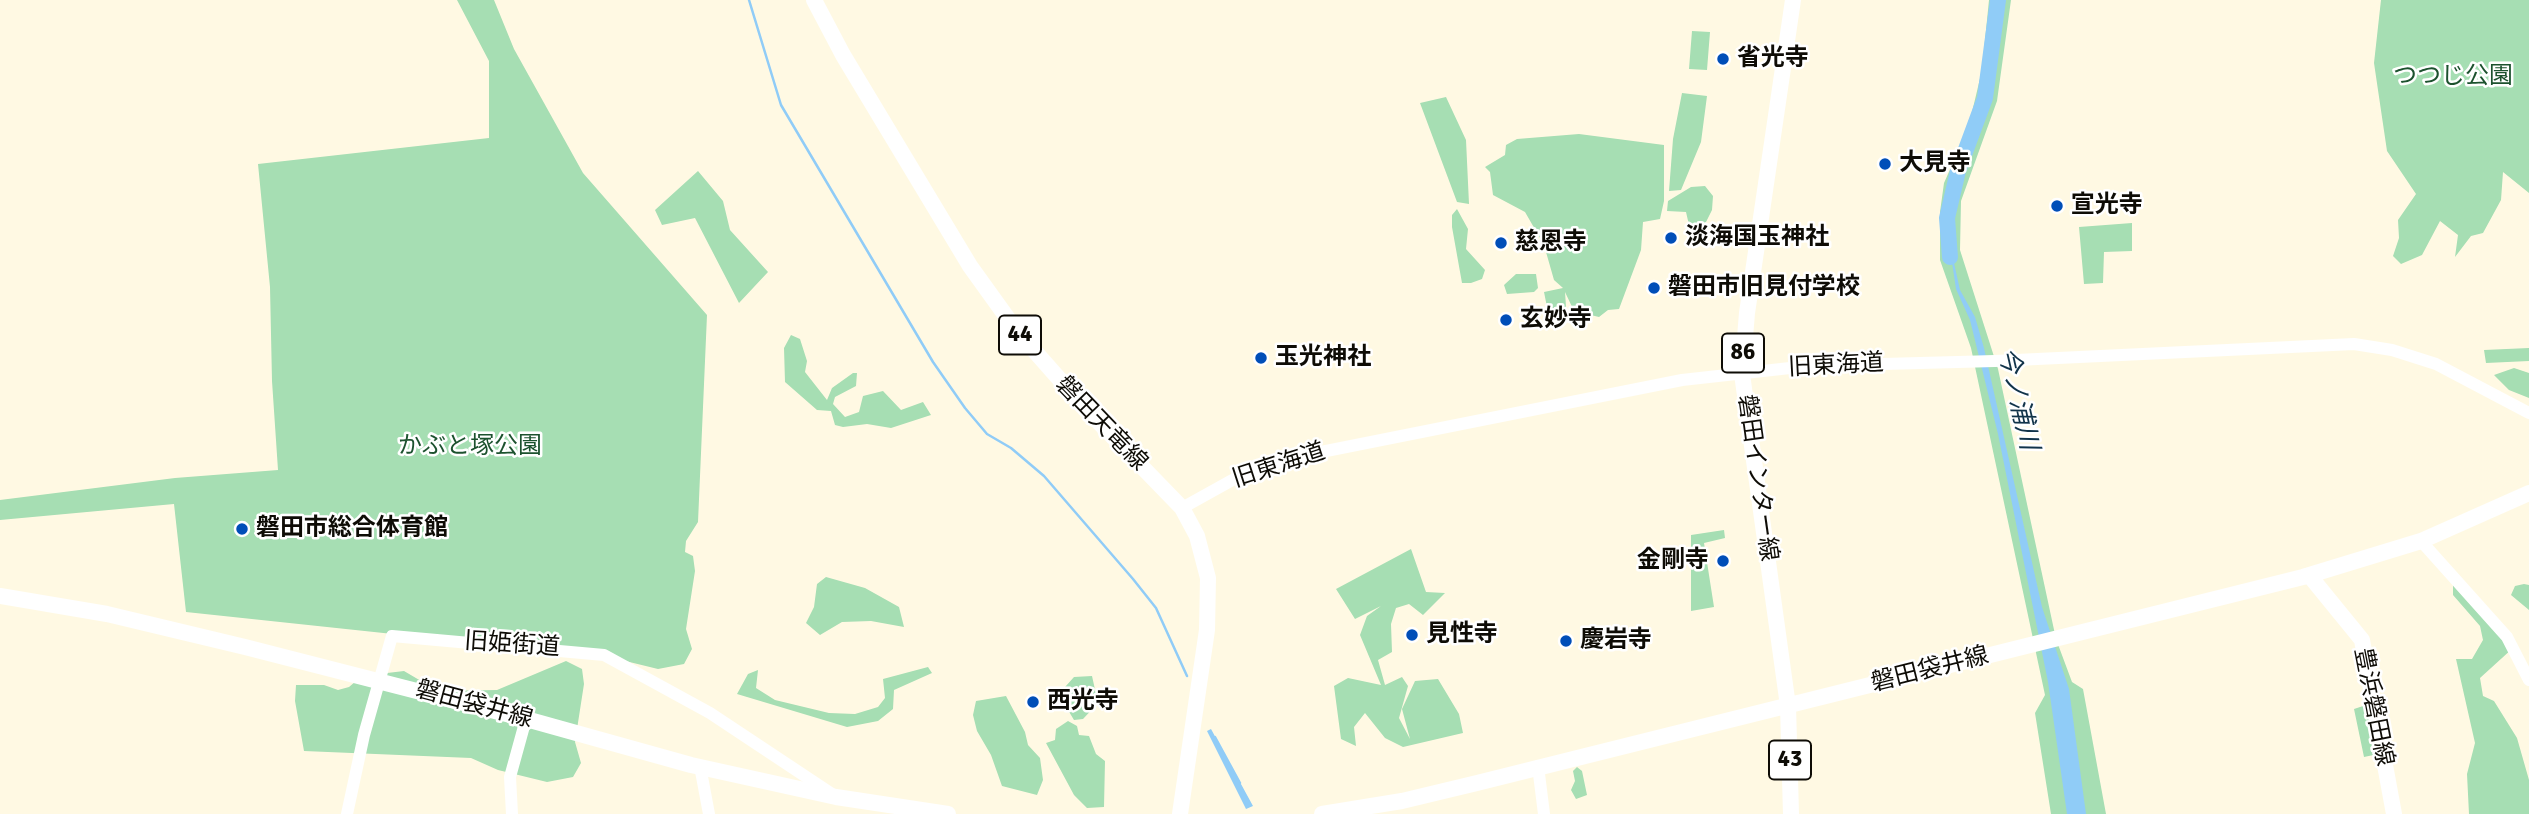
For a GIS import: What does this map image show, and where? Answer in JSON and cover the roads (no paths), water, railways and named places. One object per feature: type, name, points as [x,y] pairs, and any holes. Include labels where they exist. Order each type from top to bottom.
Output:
[{"type":"main road","name":"磐田天竜線","points":[[814,0],[843,55],[970,266],[1016,330],[1084,407],[1182,508],[1202,550],[1208,601],[1207,630],[1180,814]]},
{"type":"main road","name":"磐田インター線","points":[[1788,706],[1742,374],[1747,313],[1793,0]]},
{"type":"main road","name":"磐田袋井線","points":[[1322,814],[1402,801],[2309,575],[2421,541],[2529,493]]},
{"type":"main road","name":"豊浜磐田線","points":[[2309,575],[2362,640],[2394,814]]},
{"type":"main road","name":"磐田袋井線","points":[[0,596],[107,614],[378,680],[700,766],[836,797],[948,814]]},
{"type":"main road","name":"43","points":[[1788,706],[1791,814]]},
{"type":"street","name":"旧東海道","points":[[1182,508],[1236,478],[1291,458],[1657,385],[1821,365],[1995,361],[2334,343],[2373,346],[2414,355],[2462,376],[2504,402],[2529,413]]},
{"type":"street","points":[[2421,541],[2507,637],[2529,680]]},
{"type":"street","name":"旧姫街道","points":[[378,680],[392,636],[593,652],[629,666],[710,713],[836,797]]},
{"type":"street","points":[[347,814],[351,787],[378,680]]},
{"type":"street","points":[[512,814],[510,777],[526,719]]},
{"type":"street","points":[[700,766],[709,814]]},
{"type":"street","points":[[1538,766],[1544,814]]},
{"type":"water","points":[[1948,236],[1960,290],[1975,317],[1984,348],[2042,607],[2069,689],[2086,814],[2067,814],[2048,682],[1998,434],[1970,320],[1956,289]]},
{"type":"water","points":[[1211,729],[1253,806],[1246,809],[1207,731]]},
{"type":"waterway","points":[[749,0],[781,105],[933,362],[987,434],[1011,448],[1044,476],[1133,579],[1156,608],[1187,676]]},
{"type":"waterway","name":"今ノ浦川","points":[[1950,257],[1947,218],[1958,171],[1985,98],[1998,0]]},
{"type":"waterway","points":[[1215,737],[1240,783]]},
{"type":"place","name":"省光寺","points":[[1723,59]]},
{"type":"place","name":"大見寺","points":[[1885,164]]},
{"type":"place","name":"宣光寺","points":[[2057,206]]},
{"type":"place","name":"淡海国玉神社","points":[[1671,238]]},
{"type":"place","name":"慈恩寺","points":[[1501,243]]},
{"type":"place","name":"磐田市旧見付学校","points":[[1654,288]]},
{"type":"place","name":"玄妙寺","points":[[1506,320]]},
{"type":"place","name":"玉光神社","points":[[1261,358]]},
{"type":"place","name":"磐田市総合体育館","points":[[242,529]]},
{"type":"place","name":"金剛寺","points":[[1723,561]]},
{"type":"place","name":"見性寺","points":[[1412,635]]},
{"type":"place","name":"慶岩寺","points":[[1566,641]]},
{"type":"place","name":"西光寺","points":[[1033,702]]},
{"type":"park label","name":"つつじ公園","points":[[2453,77]]},
{"type":"park label","name":"かぶと塚公園","points":[[470,447]]}]
